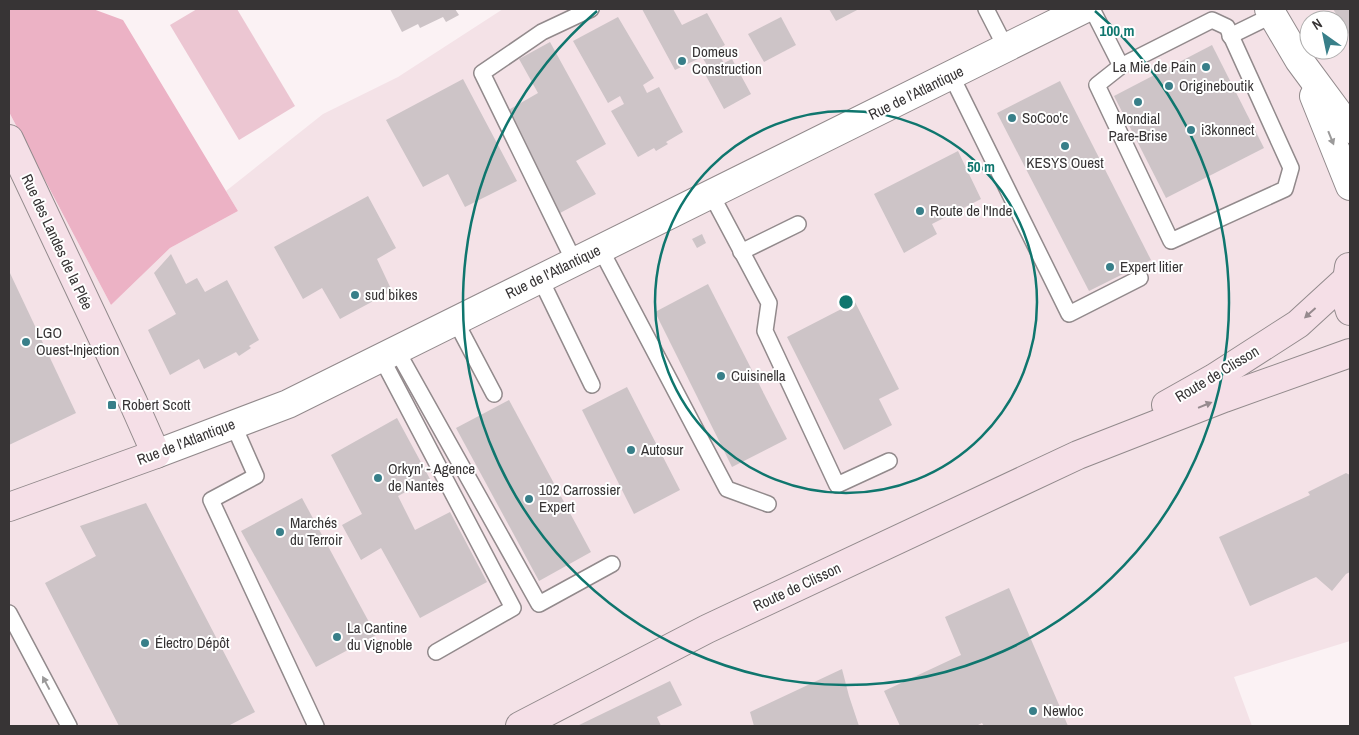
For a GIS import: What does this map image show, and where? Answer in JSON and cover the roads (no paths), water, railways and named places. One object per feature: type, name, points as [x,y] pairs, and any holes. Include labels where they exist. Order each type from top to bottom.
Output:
[{"type":"main road","name":"Rue des Landes de la Plée","points":[[9,139],[156,454]]},
{"type":"main road","points":[[1348,272],[1348,304],[1350,311]]},
{"type":"main road","name":"Route de Clisson","points":[[1078,455],[1214,378],[1298,324],[1348,272]]},
{"type":"main road","name":"Route de Clisson","points":[[520,726],[707,629],[1078,455],[1224,398],[1350,353]]},
{"type":"main road","name":"Rue de l'Atlantique","points":[[9,507],[156,454]]},
{"type":"street","name":"Rue de l'Atlantique","points":[[156,454],[288,404],[1084,9]]},
{"type":"street","points":[[1271,12],[1299,58]]},
{"type":"street","points":[[1300,60],[1350,128]]},
{"type":"street","points":[[1300,60],[1350,186]]},
{"type":"lane","points":[[574,261],[482,73],[542,32],[592,9]]},
{"type":"lane","points":[[986,9],[1006,48]]},
{"type":"lane","points":[[1092,9],[1121,66]]},
{"type":"lane","points":[[1230,36],[1271,12]]},
{"type":"lane","points":[[1212,20],[1227,27],[1291,168],[1285,189],[1171,241],[1097,85],[1121,66],[1212,20]]},
{"type":"lane","points":[[951,75],[1069,314],[1140,278]]},
{"type":"lane","points":[[711,194],[769,303],[765,332],[837,486],[890,461]]},
{"type":"lane","points":[[742,252],[798,224]]},
{"type":"lane","points":[[600,248],[727,489],[768,504]]},
{"type":"lane","points":[[540,278],[592,384]]},
{"type":"lane","points":[[455,320],[494,394]]},
{"type":"lane","points":[[389,353],[539,604],[612,564]]},
{"type":"lane","points":[[389,353],[513,608],[436,652]]},
{"type":"lane","points":[[233,424],[256,476],[211,500],[316,726]]},
{"type":"lane","points":[[9,613],[69,726]]},
{"type":"place","name":"Domeus Construction","points":[[682,61]]},
{"type":"place","name":"La Mie de Pain","points":[[1206,67]]},
{"type":"place","name":"Origineboutik","points":[[1169,86]]},
{"type":"place","name":"Mondial Pare-Brise","points":[[1138,102]]},
{"type":"place","name":"SoCoo'c","points":[[1012,118]]},
{"type":"place","name":"i3konnect","points":[[1191,130]]},
{"type":"place","name":"KESYS Ouest","points":[[1065,146]]},
{"type":"place","name":"Route de l'Inde","points":[[920,211]]},
{"type":"place","name":"Expert litier","points":[[1110,267]]},
{"type":"place","name":"sud bikes","points":[[355,295]]},
{"type":"place","name":"LGO Ouest-Injection","points":[[26,342]]},
{"type":"place","name":"Cuisinella","points":[[721,376]]},
{"type":"place","name":"Robert Scott","points":[[112,405]]},
{"type":"place","name":"Autosur","points":[[631,450]]},
{"type":"place","name":"Orkyn' - Agence de Nantes","points":[[378,478]]},
{"type":"place","name":"102 Carrossier Expert","points":[[529,499]]},
{"type":"place","name":"Marchés du Terroir","points":[[280,532]]},
{"type":"place","name":"La Cantine du Vignoble","points":[[337,637]]},
{"type":"place","name":"Électro Dépôt","points":[[145,643]]},
{"type":"place","name":"Newloc","points":[[1033,711]]}]
